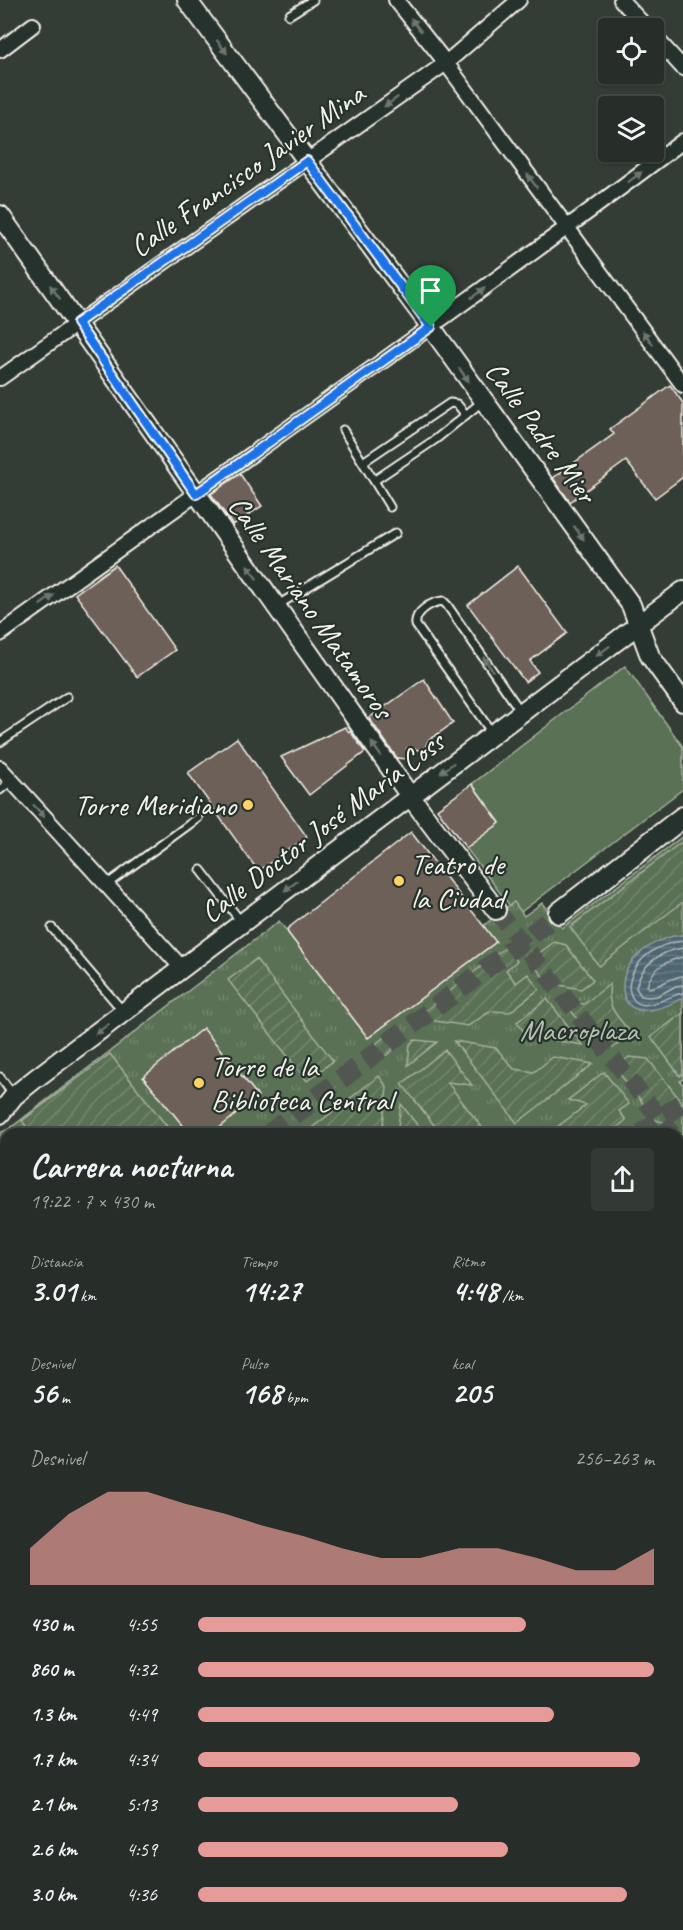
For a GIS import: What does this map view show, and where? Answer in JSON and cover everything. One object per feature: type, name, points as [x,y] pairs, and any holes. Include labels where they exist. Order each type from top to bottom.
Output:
[{"type":"main road","points":[[559,913],[683,817]]},
{"type":"street","name":"Calle Padre Mier","points":[[187,0],[431,327],[632,605],[650,656],[683,702]]},
{"type":"street","points":[[396,0],[446,63],[683,385]]},
{"type":"street","name":"Calle Francisco Javier Mina","points":[[0,378],[446,63],[519,0]]},
{"type":"street","points":[[621,0],[638,18]]},
{"type":"street","points":[[0,50],[33,26]]},
{"type":"street","points":[[664,47],[683,68]]},
{"type":"street","points":[[0,634],[431,327],[683,141]]},
{"type":"street","name":"Calle Mariano Matamoros","points":[[0,215],[410,796],[496,910]]},
{"type":"street","name":"Calle Doctor José María Coss","points":[[0,1113],[14,1096],[683,591]]},
{"type":"street","points":[[0,768],[182,968]]},
{"type":"lane","points":[[289,15],[313,0]]},
{"type":"lane","points":[[375,480],[436,439],[483,401]]},
{"type":"lane","points":[[363,462],[450,403],[457,405],[465,415]]},
{"type":"lane","points":[[343,430],[390,507]]},
{"type":"lane","points":[[276,606],[396,533]]},
{"type":"lane","points":[[492,734],[416,625],[415,620],[418,614],[438,601],[443,601],[521,712]]},
{"type":"lane","points":[[0,742],[68,697]]},
{"type":"lane","points":[[0,790],[11,781]]},
{"type":"lane","points":[[106,885],[198,818]]},
{"type":"lane","points":[[201,870],[242,922]]},
{"type":"lane","points":[[52,927],[124,1012]]},
{"type":"lane","points":[[0,1077],[14,1096]]},
{"type":"green space","points":[[625,666],[683,747],[683,789],[517,915],[466,848],[500,822],[472,784]]},
{"type":"green space","name":"Macroplaza","points":[[683,836],[683,1079],[680,1081],[683,1085],[683,1128],[10,1128],[279,921],[368,1038],[414,1003],[483,926],[514,902],[524,916],[542,903],[562,928]]},
{"type":"green space","points":[[683,841],[683,902],[599,966],[570,927]]},
{"type":"green space","points":[[554,942],[566,945],[593,980],[581,989],[548,983],[530,960]]},
{"type":"green space","points":[[506,947],[517,961],[506,970],[516,983],[528,974],[539,989],[510,1012],[491,1011],[468,1026],[416,1018]]},
{"type":"green space","points":[[256,959],[333,1061],[307,1081],[228,980]]},
{"type":"green space","points":[[610,984],[611,1006],[617,1017],[632,1034],[613,1048],[596,1044],[564,1001],[584,1004]]},
{"type":"green space","points":[[547,999],[583,1045],[527,1036],[517,1022]]},
{"type":"green space","points":[[683,1013],[683,1073],[680,1076],[651,1037]]},
{"type":"green space","points":[[387,1035],[395,1037],[392,1051],[385,1056],[380,1055],[375,1048],[376,1044]]},
{"type":"green space","points":[[415,1040],[437,1042],[408,1065],[410,1044]]},
{"type":"green space","points":[[454,1041],[496,1048],[514,1069],[534,1072],[553,1057],[593,1064],[517,1123]]},
{"type":"green space","points":[[445,1050],[472,1085],[447,1082],[482,1128],[436,1128],[402,1084]]},
{"type":"green space","points":[[110,1054],[168,1128],[27,1128],[22,1121]]},
{"type":"green space","points":[[629,1057],[648,1059],[681,1101],[681,1108],[674,1113],[646,1107],[615,1068]]},
{"type":"green space","points":[[604,1072],[629,1104],[619,1111],[626,1120],[616,1128],[556,1128],[586,1105],[568,1100]]},
{"type":"green space","points":[[379,1076],[387,1087],[383,1128],[312,1128]]},
{"type":"green space","points":[[401,1104],[419,1128],[398,1128]]},
{"type":"green space","points":[[647,1118],[668,1123],[667,1128],[636,1128]]},
{"type":"water","points":[[683,935],[683,997],[657,1009],[638,1010],[631,1006],[625,1000],[623,989],[624,978],[634,959],[642,951],[662,940]]},
{"type":"building","points":[[670,385],[683,403],[683,477],[655,498],[626,461],[570,502],[553,478],[614,434],[610,429]]},
{"type":"building","points":[[240,474],[262,506],[233,525],[211,494]]},
{"type":"building","points":[[115,565],[175,650],[137,677],[75,594]]},
{"type":"building","points":[[518,566],[567,633],[530,661],[538,672],[525,682],[468,605]]},
{"type":"building","points":[[424,679],[453,723],[428,741],[424,751],[407,748],[406,759],[397,758],[369,718]]},
{"type":"building","points":[[345,727],[365,752],[309,795],[281,757]]},
{"type":"building","name":"Torre Meridiano","points":[[237,738],[307,837],[258,871],[188,773]]},
{"type":"building","points":[[472,784],[500,823],[466,848],[437,809]]},
{"type":"building","name":"Teatro de la Ciudad","points":[[411,832],[496,942],[368,1038],[287,929]]},
{"type":"building","points":[[203,1028],[258,1096],[219,1128],[185,1128],[143,1077]]},
{"type":"tunnel","points":[[496,910],[667,1128]]},
{"type":"tunnel","points":[[277,1128],[559,913]]},
{"type":"tunnel","points":[[649,1128],[683,1102]]},
{"type":"place","name":"Torre Meridiano","points":[[248,805]]},
{"type":"place","name":"Teatro de la Ciudad","points":[[399,881]]},
{"type":"place","name":"Torre de la Biblioteca Central","points":[[199,1083]]},
{"type":"route","points":[[307,161],[431,327],[196,494],[77,323],[307,161]]}]
